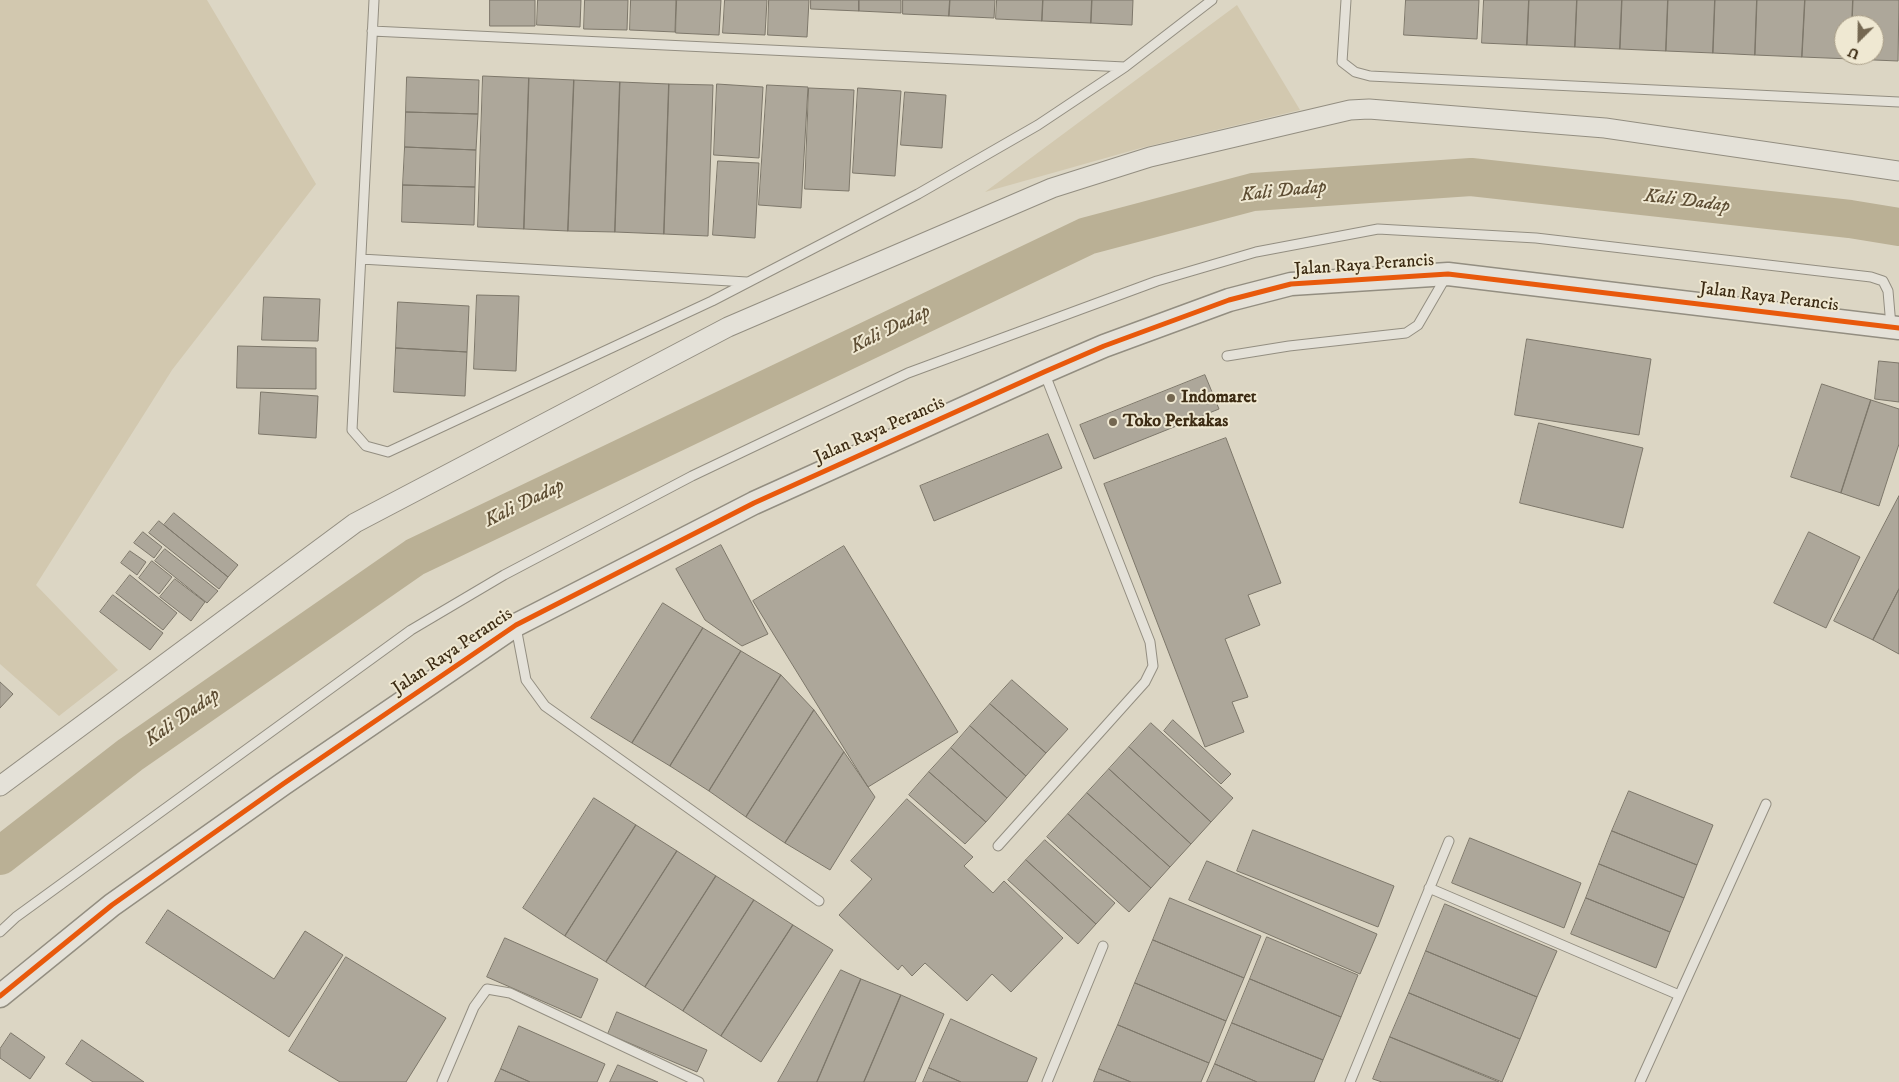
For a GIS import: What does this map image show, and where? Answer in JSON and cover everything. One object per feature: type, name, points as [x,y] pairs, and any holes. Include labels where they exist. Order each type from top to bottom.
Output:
[{"type":"street","points":[[0,786],[355,523],[728,326],[1052,188],[1150,157],[1350,110],[1369,109],[1606,128],[1899,171]]},
{"type":"street","name":"Jalan Raya Perancis","points":[[0,996],[112,905],[283,784],[516,625],[754,503],[1104,346],[1229,300],[1291,284],[1448,274],[1895,327]]},
{"type":"lane","points":[[374,0],[352,430],[366,446],[388,452],[703,305],[927,189],[1038,125],[1125,66],[1212,0]]},
{"type":"lane","points":[[1346,0],[1342,62],[1355,72],[1370,76],[1899,102]]},
{"type":"lane","points":[[372,31],[1125,66]]},
{"type":"lane","points":[[0,932],[16,917],[411,630],[504,576],[692,476],[908,374],[1157,281],[1256,252],[1378,229],[1526,238],[1872,276],[1883,281],[1888,290],[1895,327]]},
{"type":"lane","points":[[361,259],[748,282]]},
{"type":"lane","points":[[1228,356],[1289,346],[1406,333],[1418,325],[1448,274]]},
{"type":"lane","points":[[998,846],[1145,682],[1153,666],[1150,642],[1044,372]]},
{"type":"lane","points":[[516,625],[526,680],[546,706],[819,901]]},
{"type":"lane","points":[[1640,1082],[1766,804]]},
{"type":"lane","points":[[1350,1082],[1449,841]]},
{"type":"lane","points":[[1429,888],[1679,995]]},
{"type":"lane","points":[[1046,1082],[1103,946]]},
{"type":"lane","points":[[442,1082],[474,1007],[487,989],[510,993],[700,1082]]},
{"type":"shaded area","points":[[0,0],[207,0],[316,184],[172,370],[36,585],[118,670],[59,716],[0,664]]},
{"type":"shaded area","points":[[1237,5],[1300,110],[1141,148],[985,192]]},
{"type":"building","points":[[490,0],[535,0],[535,26],[490,26]]},
{"type":"building","points":[[538,0],[581,0],[580,27],[537,25]]},
{"type":"building","points":[[585,0],[628,0],[627,30],[584,29]]},
{"type":"building","points":[[631,0],[676,0],[675,32],[630,30]]},
{"type":"building","points":[[677,0],[721,0],[719,35],[676,33]]},
{"type":"building","points":[[725,0],[767,0],[765,35],[723,33]]},
{"type":"building","points":[[769,0],[809,0],[807,37],[768,35]]},
{"type":"building","points":[[811,0],[859,0],[859,11],[811,9]]},
{"type":"building","points":[[859,0],[901,0],[901,13],[859,11]]},
{"type":"building","points":[[903,0],[950,0],[949,16],[903,14]]},
{"type":"building","points":[[950,0],[995,0],[994,18],[949,16]]},
{"type":"building","points":[[997,0],[1043,0],[1042,21],[996,19]]},
{"type":"building","points":[[1043,0],[1092,0],[1091,23],[1042,21]]},
{"type":"building","points":[[1092,0],[1133,0],[1132,25],[1091,23]]},
{"type":"building","points":[[1406,0],[1479,0],[1477,39],[1404,35]]},
{"type":"building","points":[[1484,0],[1529,0],[1527,45],[1482,43]]},
{"type":"building","points":[[1529,0],[1577,0],[1575,47],[1527,45]]},
{"type":"building","points":[[1577,0],[1622,0],[1620,49],[1575,47]]},
{"type":"building","points":[[1622,0],[1668,0],[1666,51],[1620,49]]},
{"type":"building","points":[[1668,0],[1715,0],[1713,53],[1666,51]]},
{"type":"building","points":[[1715,0],[1757,0],[1755,55],[1713,53]]},
{"type":"building","points":[[1757,0],[1805,0],[1802,57],[1755,55]]},
{"type":"building","points":[[1805,0],[1853,0],[1852,15],[1834,15],[1834,58],[1802,57]]},
{"type":"building","points":[[1853,0],[1899,0],[1898,61],[1884,60],[1884,15],[1852,15]]},
{"type":"building","points":[[483,76],[529,78],[524,229],[478,227]]},
{"type":"building","points":[[407,77],[479,80],[478,114],[406,112]]},
{"type":"building","points":[[529,78],[574,80],[568,231],[524,229]]},
{"type":"building","points":[[574,80],[620,82],[615,232],[568,231]]},
{"type":"building","points":[[620,82],[669,84],[664,234],[615,232]]},
{"type":"building","points":[[669,84],[713,85],[708,236],[664,234]]},
{"type":"building","points":[[717,84],[763,87],[759,158],[714,155]]},
{"type":"building","points":[[767,85],[808,87],[801,208],[759,205]]},
{"type":"building","points":[[809,88],[854,90],[849,191],[805,189]]},
{"type":"building","points":[[858,88],[901,91],[895,176],[853,173]]},
{"type":"building","points":[[905,92],[946,95],[942,148],[901,145]]},
{"type":"building","points":[[406,112],[478,114],[476,150],[405,147]]},
{"type":"building","points":[[405,147],[476,150],[475,187],[403,185]]},
{"type":"building","points":[[718,161],[759,163],[755,238],[713,235]]},
{"type":"building","points":[[403,185],[475,187],[474,225],[402,222]]},
{"type":"building","points":[[477,295],[519,296],[516,371],[474,369]]},
{"type":"building","points":[[264,297],[320,299],[318,341],[262,340]]},
{"type":"building","points":[[398,302],[469,306],[467,352],[396,348]]},
{"type":"building","points":[[1527,339],[1651,359],[1639,435],[1515,415]]},
{"type":"building","points":[[238,346],[316,348],[316,389],[237,388]]},
{"type":"building","points":[[396,348],[467,352],[465,396],[394,392]]},
{"type":"building","points":[[1879,361],[1899,363],[1899,402],[1875,399]]},
{"type":"building","points":[[1205,375],[1219,409],[1094,459],[1080,425]]},
{"type":"building","points":[[1822,384],[1871,400],[1841,493],[1791,477]]},
{"type":"building","points":[[261,392],[318,396],[316,438],[259,434]]},
{"type":"building","points":[[1871,400],[1899,409],[1899,444],[1879,506],[1841,493]]},
{"type":"building","points":[[1539,423],[1643,448],[1623,528],[1520,503]]},
{"type":"building","points":[[1048,434],[1062,468],[934,521],[920,486]]},
{"type":"building","points":[[1226,438],[1281,583],[1248,595],[1260,625],[1225,639],[1248,697],[1232,702],[1244,732],[1205,747],[1104,484]]},
{"type":"building","points":[[1899,496],[1899,589],[1873,640],[1834,621]]},
{"type":"building","points":[[174,513],[238,565],[228,577],[164,525]]},
{"type":"building","points":[[159,521],[228,577],[219,589],[149,533]]},
{"type":"building","points":[[143,532],[162,547],[154,558],[134,543]]},
{"type":"building","points":[[1809,532],[1860,557],[1826,628],[1774,603]]},
{"type":"building","points":[[721,545],[768,634],[742,646],[705,620],[676,569]]},
{"type":"building","points":[[844,546],[958,732],[868,787],[753,601]]},
{"type":"building","points":[[165,549],[218,591],[207,603],[155,561]]},
{"type":"building","points":[[130,551],[146,562],[137,575],[121,563]]},
{"type":"building","points":[[152,561],[172,577],[159,594],[139,578]]},
{"type":"building","points":[[130,575],[177,613],[163,630],[116,593]]},
{"type":"building","points":[[175,579],[205,602],[191,621],[160,597]]},
{"type":"building","points":[[1899,589],[1899,654],[1873,640]]},
{"type":"building","points":[[113,595],[163,633],[150,650],[100,612]]},
{"type":"building","points":[[663,603],[703,628],[632,743],[591,718]]},
{"type":"building","points":[[703,628],[741,651],[670,766],[632,743]]},
{"type":"building","points":[[741,651],[781,675],[709,791],[670,766]]},
{"type":"building","points":[[781,675],[814,710],[746,817],[709,791]]},
{"type":"building","points":[[1012,680],[1068,729],[1046,753],[990,704]]},
{"type":"building","points":[[0,682],[13,694],[0,708]]},
{"type":"building","points":[[990,704],[1046,753],[1026,776],[970,726]]},
{"type":"building","points":[[814,710],[844,752],[785,843],[746,817]]},
{"type":"building","points":[[1173,720],[1231,774],[1221,784],[1164,731]]},
{"type":"building","points":[[1151,723],[1233,798],[1211,822],[1129,747]]},
{"type":"building","points":[[970,726],[1026,776],[1007,798],[951,748]]},
{"type":"building","points":[[1129,747],[1211,822],[1191,844],[1109,769]]},
{"type":"building","points":[[951,748],[1007,798],[986,822],[929,772]]},
{"type":"building","points":[[844,752],[875,797],[830,870],[785,843]]},
{"type":"building","points":[[1109,769],[1191,844],[1170,867],[1087,793]]},
{"type":"building","points":[[929,772],[986,822],[965,844],[909,795]]},
{"type":"building","points":[[1629,791],[1713,825],[1697,865],[1612,831]]},
{"type":"building","points":[[1087,793],[1170,867],[1151,888],[1068,814]]},
{"type":"building","points":[[594,798],[636,825],[565,936],[523,908]]},
{"type":"building","points":[[907,799],[973,857],[964,866],[993,893],[1004,881],[1063,938],[1011,992],[992,974],[967,1001],[925,963],[912,976],[902,965],[898,970],[839,915],[872,879],[851,861]]},
{"type":"building","points":[[1068,814],[1151,888],[1129,912],[1047,837]]},
{"type":"building","points":[[636,825],[677,851],[606,962],[565,936]]},
{"type":"building","points":[[1253,830],[1394,886],[1378,927],[1237,871]]},
{"type":"building","points":[[1612,831],[1697,865],[1684,898],[1599,864]]},
{"type":"building","points":[[1470,838],[1581,883],[1564,928],[1452,883]]},
{"type":"building","points":[[1045,840],[1115,903],[1096,924],[1026,860]]},
{"type":"building","points":[[677,851],[716,876],[645,987],[606,962]]},
{"type":"building","points":[[1026,860],[1096,924],[1078,944],[1008,880]]},
{"type":"building","points":[[1207,861],[1377,934],[1360,974],[1189,900]]},
{"type":"building","points":[[1599,864],[1684,898],[1670,932],[1586,898]]},
{"type":"building","points":[[716,876],[754,900],[683,1011],[645,987]]},
{"type":"building","points":[[1170,898],[1261,936],[1244,978],[1153,940]]},
{"type":"building","points":[[1586,898],[1670,932],[1656,968],[1571,934]]},
{"type":"building","points":[[754,900],[793,925],[721,1036],[683,1011]]},
{"type":"building","points":[[1445,904],[1557,951],[1537,997],[1426,951]]},
{"type":"building","points":[[168,910],[274,979],[305,931],[343,955],[289,1037],[146,943]]},
{"type":"building","points":[[793,925],[833,950],[761,1062],[721,1036]]},
{"type":"building","points":[[1267,937],[1358,975],[1341,1017],[1250,979]]},
{"type":"building","points":[[505,938],[598,979],[581,1018],[487,977]]},
{"type":"building","points":[[1153,940],[1244,978],[1226,1021],[1135,983]]},
{"type":"building","points":[[1426,951],[1537,997],[1520,1039],[1409,993]]},
{"type":"building","points":[[346,957],[446,1018],[406,1082],[340,1082],[289,1051]]},
{"type":"building","points":[[841,970],[861,979],[817,1082],[778,1082]]},
{"type":"building","points":[[861,979],[901,995],[864,1082],[817,1082]]},
{"type":"building","points":[[1250,979],[1341,1017],[1323,1060],[1232,1023]]},
{"type":"building","points":[[1135,983],[1226,1021],[1209,1063],[1118,1025]]},
{"type":"building","points":[[1409,993],[1520,1039],[1502,1082],[1390,1037]]},
{"type":"building","points":[[901,995],[944,1014],[915,1082],[864,1082]]},
{"type":"building","points":[[617,1012],[707,1050],[697,1072],[608,1034]]},
{"type":"building","points":[[951,1019],[1037,1058],[1027,1082],[961,1082],[929,1068]]},
{"type":"building","points":[[1232,1023],[1323,1060],[1314,1082],[1257,1082],[1215,1064]]},
{"type":"building","points":[[1118,1025],[1209,1063],[1201,1082],[1131,1082],[1099,1069]]},
{"type":"building","points":[[519,1026],[605,1064],[597,1082],[530,1082],[501,1069]]},
{"type":"building","points":[[11,1033],[45,1057],[30,1079],[0,1058],[0,1049]]},
{"type":"building","points":[[1390,1037],[1499,1082],[1382,1082],[1373,1079]]},
{"type":"building","points":[[82,1040],[144,1082],[93,1082],[66,1064]]},
{"type":"building","points":[[1215,1064],[1257,1082],[1207,1082]]},
{"type":"building","points":[[618,1065],[658,1082],[610,1082]]},
{"type":"building","points":[[929,1068],[961,1082],[923,1082]]},
{"type":"building","points":[[501,1069],[530,1082],[495,1082]]},
{"type":"building","points":[[1099,1069],[1131,1082],[1094,1082]]},
{"type":"waterway","name":"Kali Dadap","points":[[0,856],[130,755],[415,557],[1087,236],[1253,192],[1471,177],[1850,219],[1899,227]]},
{"type":"cycle path","points":[[0,996],[112,905],[283,784],[516,625],[754,503],[1104,346],[1229,300],[1291,284],[1448,274],[1899,328]]},
{"type":"place","name":"Indomaret","points":[[1171,398]]},
{"type":"place","name":"Toko Perkakas","points":[[1113,422]]}]
